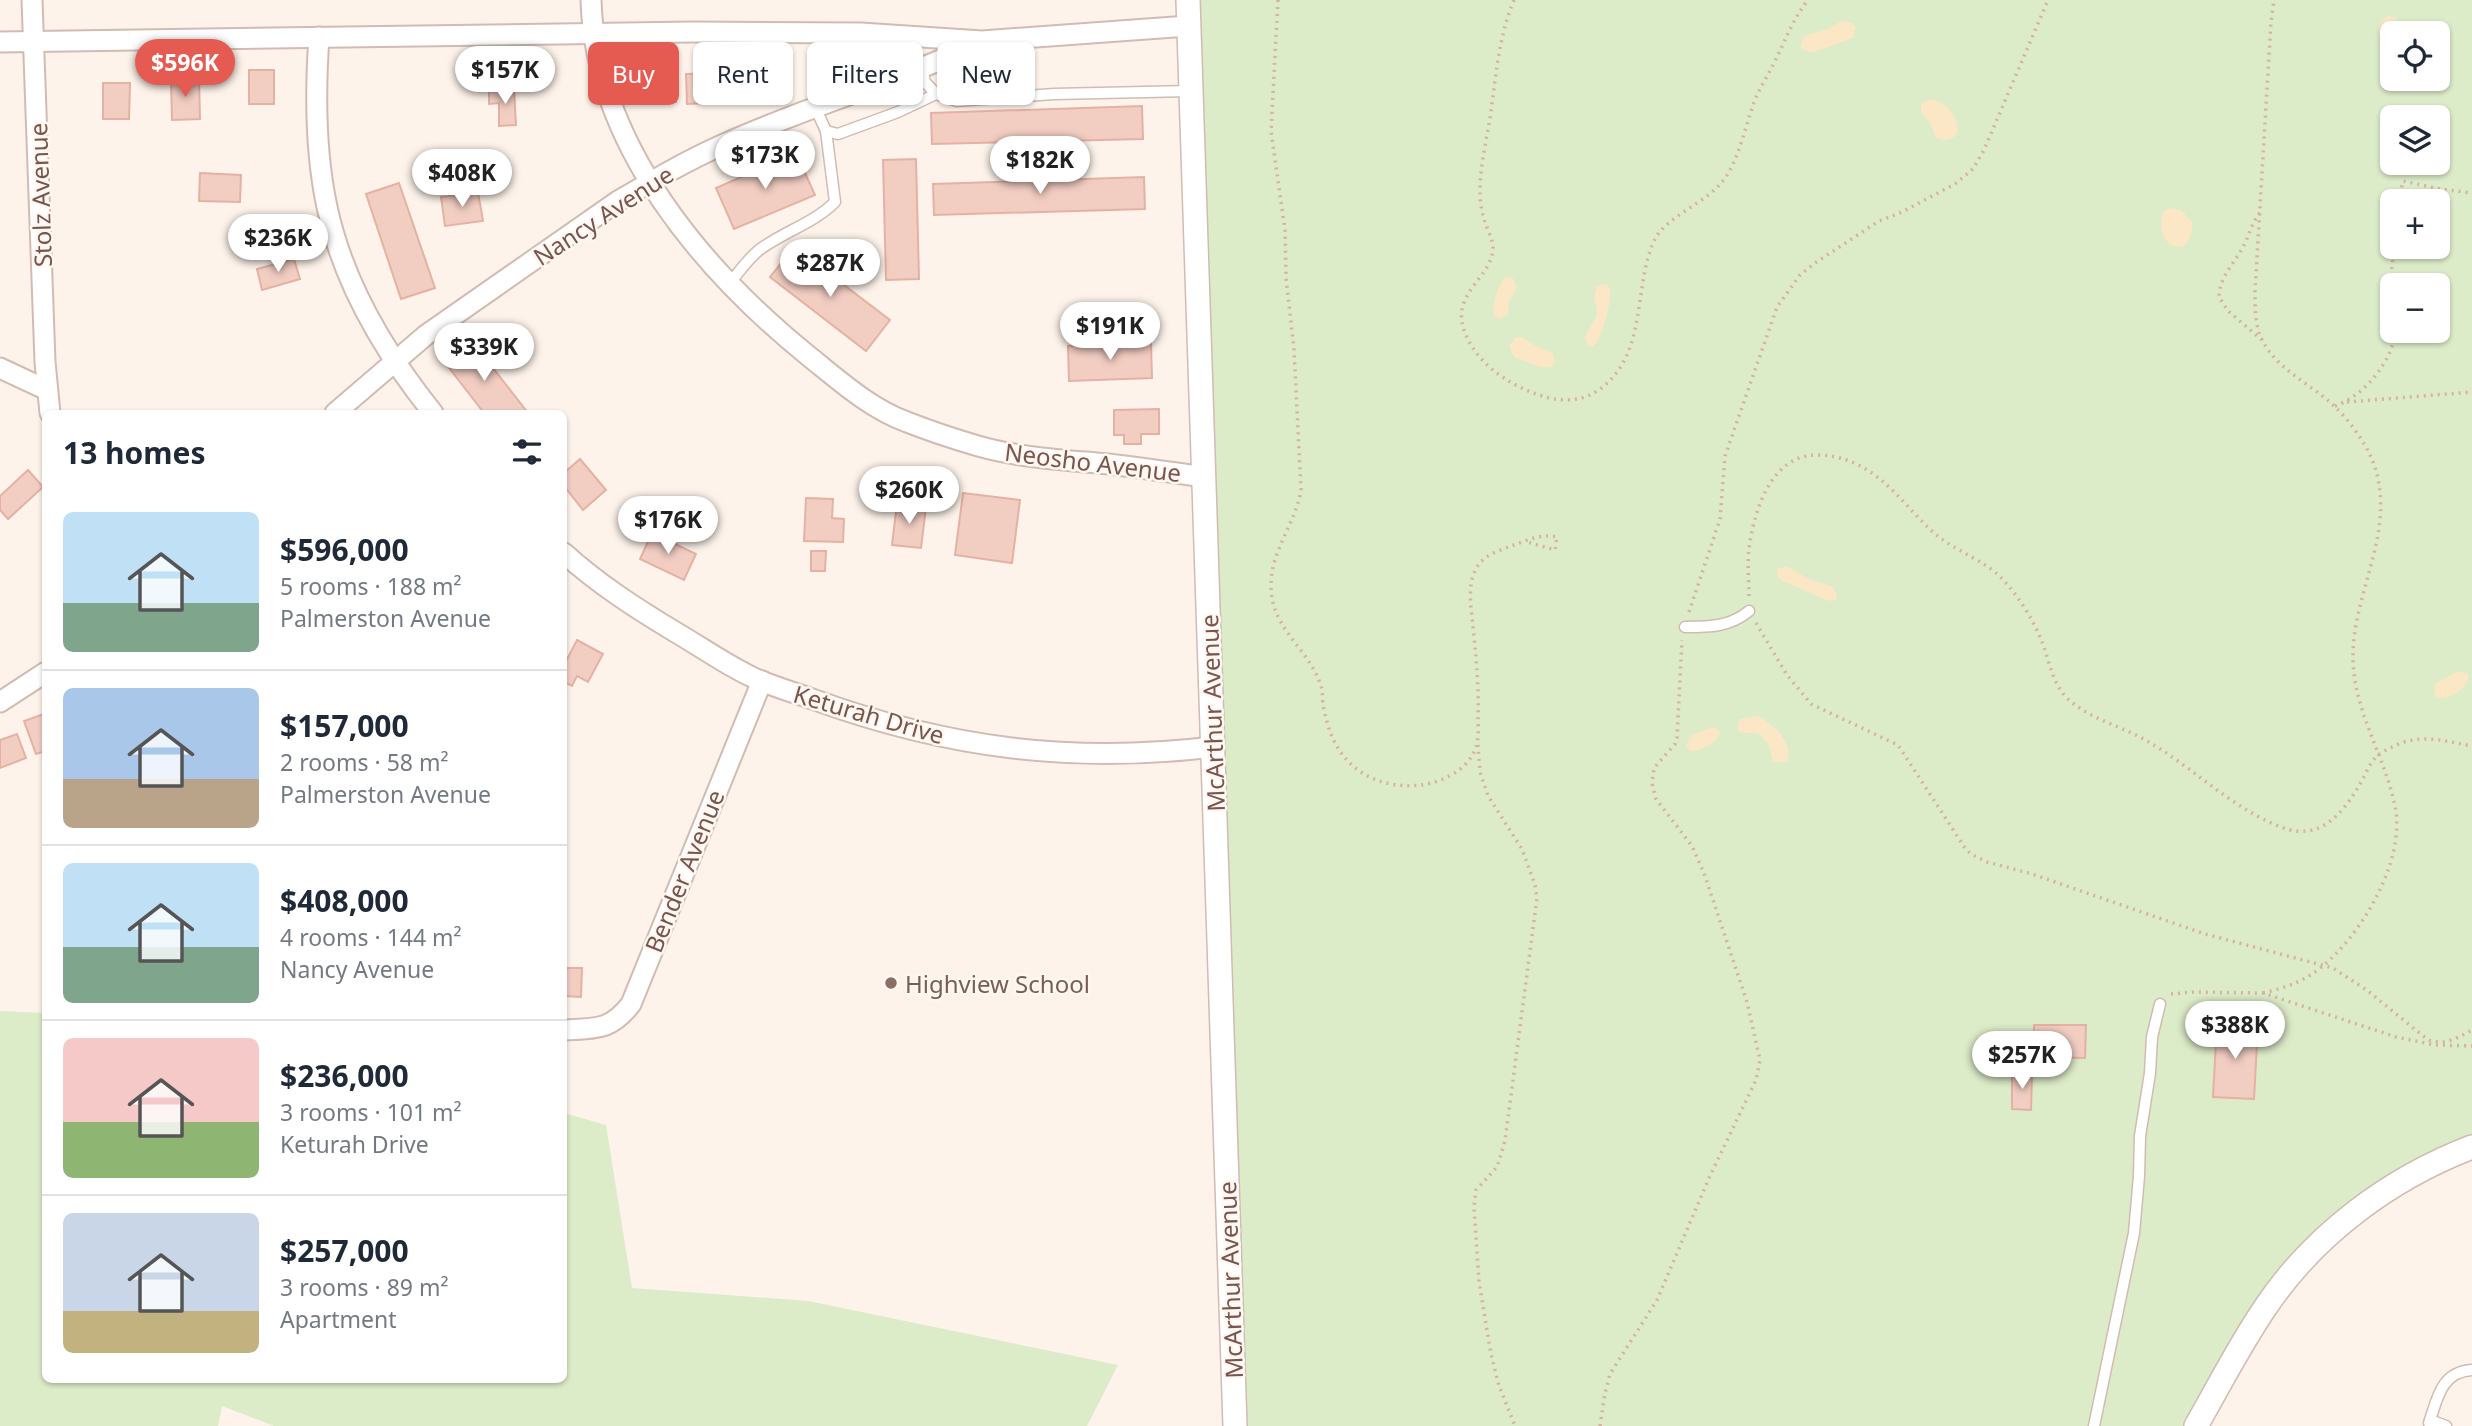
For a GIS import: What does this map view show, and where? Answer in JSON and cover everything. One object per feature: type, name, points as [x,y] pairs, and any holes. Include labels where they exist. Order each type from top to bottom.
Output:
[{"type":"street","name":"Stolz Avenue","points":[[32,0],[50,410]]},
{"type":"street","name":"Neosho Avenue","points":[[591,0],[592,34],[601,76],[649,183],[729,284],[772,325],[855,393],[906,422],[978,446],[1011,453],[1203,477]]},
{"type":"street","name":"McArthur Avenue","points":[[1188,0],[1235,1426]]},
{"type":"street","points":[[0,41],[861,33],[982,41],[1188,26]]},
{"type":"street","points":[[319,37],[317,131],[327,208],[349,275],[365,313],[394,361],[431,410]]},
{"type":"street","name":"Nancy Avenue","points":[[923,67],[982,41]]},
{"type":"street","name":"Nancy Avenue","points":[[338,410],[394,361],[468,304],[618,201],[722,145],[819,105]]},
{"type":"street","points":[[0,368],[47,390]]},
{"type":"street","name":"Keturah Drive","points":[[567,556],[598,582],[638,609],[750,677],[890,724],[1035,752],[1098,754],[1213,747]]},
{"type":"street","points":[[0,702],[42,675]]},
{"type":"street","name":"Bender Avenue","points":[[571,1030],[604,1027],[620,1018],[631,1004],[762,681]]},
{"type":"street","points":[[2196,1426],[2267,1305],[2328,1235],[2372,1199],[2396,1184],[2446,1157],[2472,1147]]},
{"type":"lane","points":[[923,72],[925,82],[936,94],[957,101],[1054,94],[1191,91]]},
{"type":"lane","points":[[826,131],[838,134],[898,112],[936,94]]},
{"type":"lane","points":[[729,284],[745,263],[760,250],[823,214],[835,202],[826,131],[814,107]]},
{"type":"lane","points":[[1685,626],[1722,625],[1737,620],[1749,611]]},
{"type":"lane","points":[[2094,1426],[2134,1233],[2140,1136],[2152,1037],[2160,1004]]},
{"type":"lane","points":[[2446,1426],[2429,1423],[2441,1387],[2462,1370],[2472,1370]]},
{"type":"path","points":[[1278,0],[1271,131],[1285,230],[1301,490],[1297,508],[1273,567],[1271,584],[1274,610],[1320,681],[1329,732],[1334,742],[1352,765],[1363,773],[1375,780],[1404,785],[1439,781],[1457,772],[1467,762],[1477,743]]},
{"type":"path","points":[[1514,0],[1496,62],[1480,180],[1481,205],[1493,249],[1466,296],[1462,318],[1464,330],[1484,361],[1506,381],[1544,397],[1569,401],[1581,399],[1604,387],[1622,364],[1634,335],[1642,281],[1659,231],[1700,203],[1725,178],[1737,155],[1758,94],[1797,14],[1808,0]]},
{"type":"path","points":[[1600,1426],[1611,1374],[1657,1300],[1709,1178],[1756,1080],[1760,1060],[1747,1002],[1698,858],[1653,791],[1654,768],[1677,738],[1679,664],[1685,626],[1720,519],[1725,456],[1777,307],[1800,275],[1815,263],[1879,221],[1955,184],[1973,169],[1996,125],[2048,0]]},
{"type":"path","points":[[2263,341],[2257,326],[2255,291],[2274,0]]},
{"type":"path","points":[[2401,189],[2403,181],[2440,189]]},
{"type":"path","points":[[2450,190],[2472,193]]},
{"type":"path","points":[[2261,212],[2221,282],[2219,297],[2228,311],[2263,341],[2282,366],[2334,406],[2355,432],[2372,460],[2382,499],[2379,534],[2355,629],[2353,654],[2358,700],[2396,808],[2394,852],[2388,872],[2354,931],[2323,965],[2301,980],[2263,993]]},
{"type":"path","points":[[2347,402],[2385,363],[2393,343]]},
{"type":"path","points":[[2334,406],[2347,402],[2472,392]]},
{"type":"path","points":[[2472,747],[2445,740],[2404,742],[2378,756],[2344,809],[2326,825],[2310,832],[2279,827],[2147,741],[2100,719],[2069,700],[2054,677],[2033,625],[2017,597],[1998,574],[1932,531],[1889,486],[1870,472],[1840,458],[1811,455],[1789,461],[1766,491],[1749,548],[1749,611],[1787,675],[1804,697],[1819,709],[1898,746],[1971,854],[1987,862],[2032,874],[2204,934],[2323,965],[2351,978],[2428,1040],[2438,1044],[2449,1042],[2472,1030]]},
{"type":"path","points":[[1516,1426],[1504,1399],[1491,1354],[1479,1282],[1474,1207],[1476,1190],[1497,1167],[1505,1141],[1537,898],[1522,849],[1488,796],[1480,772],[1477,743],[1478,678],[1470,600],[1474,574],[1487,557],[1545,535],[1557,537],[1555,550],[1527,542]]},
{"type":"path","points":[[2160,1004],[2165,995],[2263,993],[2396,1037],[2435,1045],[2472,1046]]},
{"type":"green space","points":[[1188,0],[2472,0],[2472,1147],[2328,1235],[2196,1426],[1235,1426]]},
{"type":"green space","points":[[0,1011],[42,1013],[42,1383],[567,1383],[567,1114],[606,1125],[632,1288],[808,1301],[1118,1365],[1087,1426],[274,1426],[222,1406],[218,1426],[0,1426]]},
{"type":"sand","points":[[2388,16],[2396,18],[2397,21],[2382,21]]},
{"type":"sand","points":[[1841,21],[1852,23],[1856,27],[1853,38],[1811,53],[1800,47],[1804,36],[1828,29]]},
{"type":"sand","points":[[1931,99],[1947,107],[1954,115],[1958,132],[1949,140],[1936,138],[1929,121],[1921,113],[1921,104]]},
{"type":"sand","points":[[2169,208],[2181,210],[2192,222],[2190,237],[2181,247],[2169,243],[2161,229],[2164,211]]},
{"type":"sand","points":[[1506,277],[1513,278],[1517,287],[1509,302],[1508,314],[1500,319],[1495,317],[1494,301]]},
{"type":"sand","points":[[1606,284],[1610,288],[1608,311],[1603,329],[1592,347],[1587,344],[1585,336],[1596,317],[1594,298],[1597,286]]},
{"type":"sand","points":[[1516,337],[1522,337],[1553,353],[1555,362],[1552,367],[1540,367],[1514,357],[1509,346]]},
{"type":"sand","points":[[1786,566],[1805,577],[1833,587],[1836,600],[1829,601],[1781,580],[1777,569]]},
{"type":"sand","points":[[2456,672],[2467,673],[2469,676],[2465,685],[2452,695],[2437,698],[2434,693],[2435,684]]},
{"type":"sand","points":[[1757,716],[1769,723],[1785,741],[1788,748],[1787,762],[1773,762],[1768,744],[1759,734],[1739,731],[1740,719]]},
{"type":"sand","points":[[1713,727],[1720,733],[1715,742],[1699,750],[1690,751],[1686,746],[1693,734]]},
{"type":"building","points":[[249,70],[274,70],[274,104],[249,104]]},
{"type":"building","points":[[686,74],[693,74],[693,104],[687,104]]},
{"type":"building","points":[[171,79],[199,79],[200,119],[172,120]]},
{"type":"building","points":[[103,83],[130,83],[129,119],[103,119]]},
{"type":"building","points":[[514,89],[516,125],[499,126],[499,103],[489,104],[489,90]]},
{"type":"building","points":[[1142,106],[1143,139],[932,144],[931,113]]},
{"type":"building","points":[[796,153],[815,195],[734,229],[716,188]]},
{"type":"building","points":[[916,159],[919,279],[886,280],[883,160]]},
{"type":"building","points":[[200,173],[241,175],[240,202],[199,201]]},
{"type":"building","points":[[1144,177],[1145,209],[934,215],[933,184]]},
{"type":"building","points":[[399,183],[435,288],[401,299],[366,194]]},
{"type":"building","points":[[478,192],[483,221],[445,226],[441,197]]},
{"type":"building","points":[[794,247],[890,320],[866,351],[770,277]]},
{"type":"building","points":[[294,259],[300,279],[262,290],[257,269]]},
{"type":"building","points":[[1154,314],[1155,338],[1109,340],[1108,316]]},
{"type":"building","points":[[473,342],[526,410],[482,410],[446,364]]},
{"type":"building","points":[[1151,343],[1152,378],[1069,381],[1068,346]]},
{"type":"building","points":[[1159,409],[1159,434],[1141,434],[1141,444],[1124,444],[1124,435],[1114,435],[1114,410]]},
{"type":"building","points":[[580,459],[606,490],[583,510],[567,490],[567,470]]},
{"type":"building","points":[[28,470],[42,486],[8,519],[0,510],[0,496]]},
{"type":"building","points":[[963,493],[1020,500],[1012,563],[955,555]]},
{"type":"building","points":[[806,498],[833,499],[832,518],[844,519],[843,542],[804,541]]},
{"type":"building","points":[[897,503],[926,507],[921,548],[892,545]]},
{"type":"building","points":[[652,533],[696,554],[684,580],[640,559]]},
{"type":"building","points":[[811,551],[826,551],[825,571],[811,571]]},
{"type":"building","points":[[577,640],[603,654],[588,682],[577,676],[572,686],[567,684],[567,659]]},
{"type":"building","points":[[42,715],[42,752],[36,754],[24,721]]},
{"type":"building","points":[[17,734],[26,758],[0,768],[0,740]]},
{"type":"building","points":[[567,968],[582,968],[581,997],[567,996]]},
{"type":"building","points":[[2217,1022],[2258,1025],[2254,1099],[2213,1097]]},
{"type":"building","points":[[2034,1025],[2086,1025],[2085,1058],[2034,1057]]},
{"type":"building","points":[[2012,1072],[2032,1073],[2031,1110],[2012,1109]]},
{"type":"place","name":"Highview School","points":[[891,983]]}]
